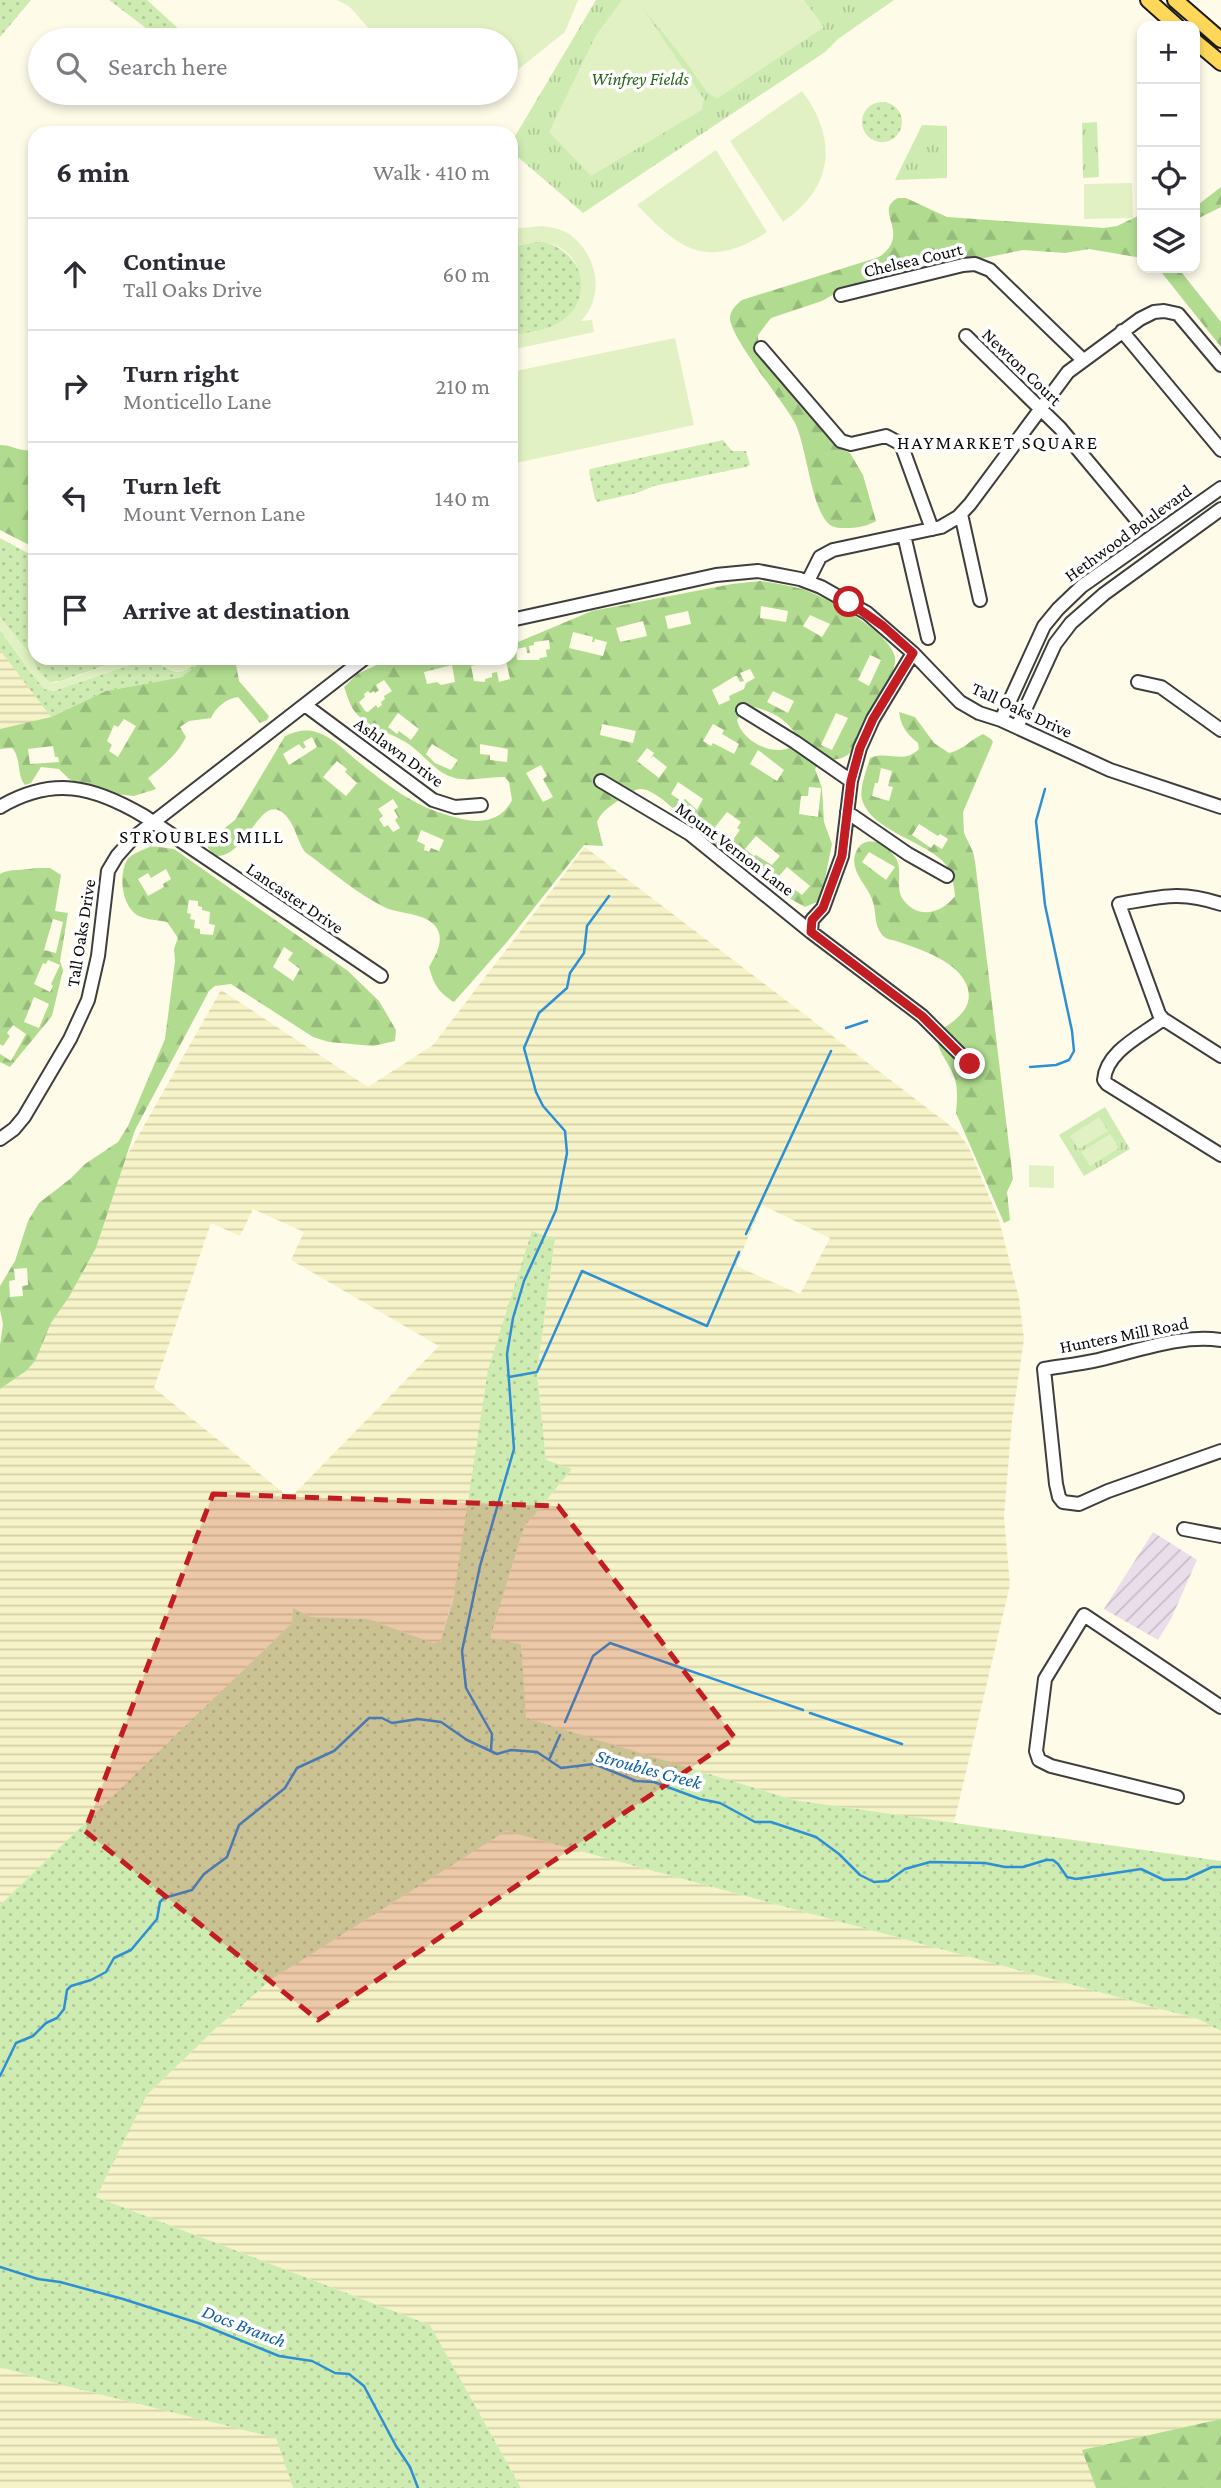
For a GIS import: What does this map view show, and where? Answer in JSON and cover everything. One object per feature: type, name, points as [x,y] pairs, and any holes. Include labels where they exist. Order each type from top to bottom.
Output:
[{"type":"main road","points":[[1148,0],[1171,21]]},
{"type":"main road","points":[[1175,0],[1221,40]]},
{"type":"main road","points":[[1200,45],[1221,63]]},
{"type":"street","name":"Chelsea Court","points":[[841,295],[963,265],[979,265],[990,270],[1082,359]]},
{"type":"street","points":[[808,582],[825,554],[833,550],[932,530],[961,514],[1063,377],[1082,359],[1154,312],[1170,312],[1185,320],[1221,365]]},
{"type":"street","points":[[1122,331],[1221,450]]},
{"type":"street","name":"Newton Court","points":[[966,336],[1041,409],[1136,520]]},
{"type":"street","points":[[761,348],[841,441],[851,444],[886,436],[901,444],[932,530]]},
{"type":"street","name":"Hethwood Boulevard","points":[[1001,720],[1044,626],[1058,609],[1083,586],[1221,488]]},
{"type":"street","name":"Hethwood Boulevard","points":[[1017,727],[1039,674],[1055,643],[1070,622],[1221,509]]},
{"type":"street","points":[[961,514],[980,600]]},
{"type":"street","points":[[904,535],[928,638]]},
{"type":"street","name":"Tall Oaks Drive","points":[[518,618],[716,575],[758,571],[785,575],[808,582],[867,614],[913,653],[960,702],[979,713],[1001,720],[1110,770],[1221,807]]},
{"type":"street","points":[[811,932],[812,920],[823,908],[842,856],[851,781],[867,731],[913,653]]},
{"type":"street","name":"Tall Oaks Drive","points":[[0,1139],[24,1117],[81,1018],[92,987],[108,871],[126,844],[356,665]]},
{"type":"street","points":[[1138,682],[1161,687],[1221,730]]},
{"type":"street","name":"Ashlawn Drive","points":[[305,705],[424,794],[440,803],[455,807],[481,805]]},
{"type":"street","points":[[743,710],[851,781]]},
{"type":"street","name":"Mount Vernon Lane","points":[[601,781],[690,834],[811,932],[922,1016],[970,1064]]},
{"type":"street","name":"Lancaster Drive","points":[[0,807],[31,793],[58,788],[82,789],[118,802],[154,823],[381,976]]},
{"type":"street","points":[[847,812],[908,854],[947,876]]},
{"type":"street","points":[[1221,904],[1178,894],[1119,904],[1156,1008],[1163,1019],[1221,1056]]},
{"type":"street","points":[[1163,1019],[1116,1054],[1105,1072],[1104,1080],[1221,1155]]},
{"type":"street","name":"Hunters Mill Road","points":[[1221,1340],[1204,1337],[1186,1339],[1093,1361],[1044,1368],[1056,1484],[1063,1502],[1079,1504],[1121,1486],[1221,1451]]},
{"type":"street","points":[[1184,1529],[1221,1536]]},
{"type":"street","points":[[1177,1797],[1047,1765],[1040,1760],[1036,1751],[1040,1709],[1049,1669],[1084,1615],[1221,1707]]},
{"type":"highlighted area","points":[[213,1494],[558,1506],[735,1738],[318,2020],[85,1831]]},
{"type":"shaded area","points":[[0,650],[39,699],[53,720],[0,734]]},
{"type":"shaded area","points":[[585,847],[956,1130],[968,1146],[999,1220],[1019,1298],[1024,1339],[1012,1421],[1004,1516],[1010,1585],[954,1823],[794,1800],[525,1718],[521,1644],[490,1639],[524,1527],[571,1470],[546,1460],[537,1373],[555,1240],[440,1642],[433,1643],[368,1619],[311,1617],[293,1608],[292,1623],[0,1905],[0,1389],[26,1371],[51,1323],[69,1297],[96,1248],[125,1159],[221,990],[368,1087],[433,1045]],"holes":[[[762,1205],[830,1238],[800,1294],[736,1266]],[[253,1209],[304,1232],[291,1260],[439,1346],[290,1498],[154,1388],[211,1223],[240,1236]]]},
{"type":"shaded area","points":[[1153,1532],[1197,1560],[1171,1619],[1158,1640],[1104,1609]]},
{"type":"shaded area","points":[[506,1831],[1198,2019],[1221,2031],[1221,2419],[1083,2450],[1096,2488],[521,2488],[430,2325],[96,2197],[147,2095],[214,2030],[272,1979]]},
{"type":"shaded area","points":[[0,2367],[277,2438],[293,2488],[0,2488]]},
{"type":"green space","points":[[0,0],[31,0],[0,37]]},
{"type":"green space","points":[[109,0],[147,0],[178,28],[146,28]]},
{"type":"green space","points":[[337,0],[578,0],[565,32],[518,69],[518,28],[368,28],[349,6]]},
{"type":"green space","name":"Winfrey Fields","points":[[596,0],[894,0],[838,39],[825,52],[583,213],[518,157],[518,131]]},
{"type":"green space","name":"Winfrey Fields","points":[[622,0],[804,0],[824,27],[717,99],[706,91],[642,7],[704,99],[702,110],[591,176],[549,132],[596,35]]},
{"type":"green space","points":[[802,91],[814,109],[821,127],[825,161],[813,194],[783,222],[730,141]]},
{"type":"green space","points":[[882,102],[890,103],[896,108],[901,114],[901,130],[896,136],[890,141],[882,142],[874,141],[868,136],[863,130],[862,122],[863,114],[868,108],[874,103]]},
{"type":"green space","points":[[1097,122],[1099,177],[1083,178],[1082,123]]},
{"type":"green space","points":[[922,125],[947,126],[947,178],[895,180]]},
{"type":"green space","points":[[716,150],[767,232],[746,244],[712,252],[696,250],[682,244],[637,205]]},
{"type":"green space","points":[[1132,183],[1133,218],[1084,219],[1084,184]]},
{"type":"green space","points":[[1221,187],[1221,207],[1200,218],[1200,203]]},
{"type":"green space","points":[[898,198],[906,198],[947,217],[1104,228],[1117,226],[1137,216],[1137,257],[1089,249],[1065,253],[1023,250],[892,277],[836,293],[822,301],[771,318],[758,335],[758,353],[840,449],[850,453],[863,475],[876,521],[861,527],[837,528],[830,525],[818,506],[795,423],[747,353],[730,317],[733,309],[742,300],[879,257],[889,248],[893,239],[889,209],[891,203]]},
{"type":"green space","points":[[542,226],[556,229],[579,242],[592,263],[596,287],[589,311],[581,321],[592,320],[594,332],[518,348],[518,335],[545,329],[563,320],[572,311],[581,289],[577,266],[570,256],[549,243],[518,246],[518,228]]},
{"type":"green space","points":[[539,241],[565,252],[580,274],[582,286],[574,310],[563,321],[545,329],[518,335],[518,246]]},
{"type":"green space","points":[[1162,273],[1182,273],[1221,322],[1221,347]]},
{"type":"green space","points":[[675,338],[694,425],[518,463],[518,371]]},
{"type":"green space","points":[[723,440],[732,451],[746,451],[750,465],[654,486],[637,493],[597,502],[595,499],[590,469]]},
{"type":"green space","points":[[0,445],[28,450],[28,544],[0,530]]},
{"type":"green space","points":[[0,538],[28,553],[28,652],[0,617]]},
{"type":"green space","points":[[760,581],[802,589],[841,607],[870,626],[890,647],[895,664],[856,744],[847,755],[824,759],[815,769],[822,788],[824,822],[832,844],[822,894],[817,902],[805,907],[786,896],[731,857],[662,799],[648,790],[638,789],[603,813],[597,822],[603,846],[584,845],[507,942],[454,1002],[437,988],[429,967],[440,942],[439,932],[432,922],[420,916],[386,908],[344,882],[305,852],[290,821],[278,810],[269,810],[237,847],[227,854],[215,856],[208,848],[207,842],[235,820],[285,736],[301,731],[316,732],[328,737],[396,790],[432,810],[470,820],[497,816],[512,800],[509,782],[505,777],[461,779],[448,776],[413,747],[360,717],[352,707],[344,687],[357,674],[377,665],[452,665],[476,665],[471,666],[474,681],[485,682],[485,679],[492,677],[492,673],[497,672],[499,682],[510,679],[507,665],[518,665],[518,660],[539,660],[547,657],[546,650],[550,649],[549,640],[534,642],[534,645],[529,646],[530,653],[527,653],[526,647],[518,649],[518,642],[592,611]],"holes":[[[761,606],[788,611],[786,622],[760,618]],[[688,611],[691,624],[668,629],[665,616]],[[810,615],[830,624],[822,637],[803,626]],[[643,621],[647,636],[620,642],[616,628]],[[573,632],[593,637],[592,642],[595,639],[607,642],[603,656],[569,648]],[[870,655],[881,660],[869,686],[858,680]],[[452,665],[455,682],[427,684],[424,672]],[[750,669],[755,678],[746,683],[744,689],[729,696],[730,700],[719,705],[712,690],[735,676],[740,682],[744,681],[740,673]],[[384,680],[392,691],[384,696],[385,699],[378,708],[376,705],[368,712],[365,711],[359,702],[368,691],[375,693],[379,690],[376,685]],[[773,691],[794,701],[788,713],[767,702]],[[754,707],[778,716],[796,735],[789,748],[774,750],[750,740],[737,720],[746,708]],[[398,713],[419,729],[411,740],[399,731],[397,734],[388,727]],[[836,713],[848,718],[832,750],[821,745]],[[602,724],[636,731],[633,743],[600,735]],[[713,724],[724,730],[722,734],[739,744],[734,754],[713,743],[711,746],[703,741]],[[312,737],[317,747],[289,765],[283,754],[299,744],[303,749],[306,747],[303,742]],[[432,744],[458,760],[451,770],[435,763],[426,754]],[[480,744],[508,749],[507,762],[490,760],[490,755],[480,754]],[[647,748],[654,753],[650,759],[653,756],[667,767],[659,778],[637,761]],[[758,750],[784,770],[777,781],[750,764]],[[337,761],[357,783],[346,796],[323,777]],[[541,765],[547,776],[543,779],[553,797],[543,802],[526,773]],[[678,782],[703,799],[697,810],[685,799],[682,802],[671,794]],[[809,787],[821,788],[818,817],[799,814],[801,796],[808,796]],[[393,799],[398,807],[394,810],[398,817],[395,820],[400,828],[393,832],[388,825],[384,827],[379,819],[383,816],[378,809]],[[727,812],[741,822],[737,828],[740,830],[732,841],[715,827]],[[421,830],[444,840],[439,851],[431,848],[429,852],[424,850],[425,845],[417,841]],[[756,836],[780,856],[772,865],[745,849]],[[787,867],[810,886],[802,895],[778,877]]]},
{"type":"green space","points":[[0,617],[28,652],[28,665],[35,665],[48,681],[53,683],[110,665],[130,665],[53,691],[44,689],[0,630]]},
{"type":"green space","points":[[0,630],[31,673],[53,691],[130,665],[161,665],[180,672],[197,665],[182,677],[106,691],[51,717],[0,650]]},
{"type":"green space","points":[[35,665],[107,665],[61,681],[48,682]]},
{"type":"green space","points":[[161,665],[192,665],[180,671]]},
{"type":"green space","points":[[197,665],[236,665],[239,681],[269,716],[260,723],[238,697],[222,704],[211,718],[189,721],[180,727],[186,737],[179,749],[148,778],[156,789],[134,796],[80,784],[69,779],[59,769],[41,767],[31,783],[25,785],[15,752],[12,748],[0,749],[0,729],[51,717],[106,691],[182,677]],"holes":[[[124,719],[136,726],[118,757],[109,751],[112,745],[107,741],[114,725],[118,727]],[[53,746],[55,757],[58,757],[59,762],[30,764],[28,749]]]},
{"type":"green space","points":[[899,712],[915,717],[934,743],[949,753],[983,734],[993,742],[963,812],[964,833],[975,861],[1013,1179],[1007,1192],[1010,1220],[1004,1223],[956,1113],[955,1079],[938,1045],[938,1032],[966,1008],[969,994],[967,986],[962,977],[947,963],[927,952],[882,935],[877,926],[872,899],[858,876],[854,863],[861,844],[880,842],[897,860],[899,888],[906,904],[920,912],[935,911],[955,896],[946,865],[927,850],[888,829],[868,811],[862,800],[862,784],[870,758],[883,755],[907,756],[919,749],[918,743],[905,730]],"holes":[[[881,768],[892,771],[888,786],[893,787],[889,801],[872,796]],[[919,824],[948,839],[942,849],[934,844],[931,848],[912,835]],[[869,852],[895,867],[886,880],[862,862]]]},
{"type":"green space","points":[[151,846],[174,849],[348,971],[379,1001],[396,1030],[395,1041],[373,1046],[329,1042],[313,1037],[231,984],[215,986],[209,991],[135,1130],[96,1248],[51,1323],[35,1361],[26,1371],[0,1389],[3,1324],[0,1286],[15,1261],[28,1221],[39,1203],[85,1164],[118,1142],[128,1126],[165,1039],[175,961],[174,949],[178,938],[167,922],[145,918],[133,912],[125,899],[122,882],[127,860]],"holes":[[[166,869],[171,879],[163,884],[164,887],[148,896],[138,879],[148,873],[151,878]],[[189,900],[198,901],[202,910],[210,912],[209,924],[215,925],[213,935],[200,934],[200,929],[194,928],[195,920],[190,919],[191,914],[187,913]],[[284,947],[293,953],[288,960],[300,969],[293,981],[273,967]],[[27,1268],[28,1285],[22,1286],[23,1296],[10,1297],[9,1281],[15,1280],[14,1269]]]},
{"type":"green space","points":[[50,868],[61,875],[55,911],[68,913],[60,961],[63,970],[52,1016],[10,1067],[0,1062],[0,1054],[11,1061],[26,1034],[13,1025],[7,1033],[10,1036],[3,1046],[0,1044],[0,874]],"holes":[[[53,919],[63,922],[56,953],[44,950]],[[48,960],[60,965],[50,992],[34,984],[43,963],[46,964]],[[34,997],[49,1004],[39,1028],[24,1022]]]},
{"type":"green space","points":[[1105,1107],[1130,1149],[1084,1176],[1059,1135]]},
{"type":"green space","points":[[1099,1117],[1108,1131],[1079,1149],[1070,1136]]},
{"type":"green space","points":[[1110,1134],[1119,1148],[1090,1166],[1081,1152]]},
{"type":"green space","points":[[1029,1165],[1054,1166],[1054,1188],[1029,1187]]},
{"type":"green space","points":[[532,1231],[555,1239],[537,1373],[546,1460],[572,1469],[524,1527],[490,1638],[521,1644],[526,1718],[794,1800],[1221,1861],[1221,2031],[1198,2019],[506,1831],[272,1979],[214,2030],[147,2095],[96,2197],[430,2325],[521,2488],[293,2488],[276,2438],[0,2367],[0,1905],[292,1623],[293,1608],[311,1617],[368,1619],[433,1643],[440,1642],[453,1600],[488,1370]]},
{"type":"green space","points":[[1221,2419],[1221,2488],[1096,2488],[1082,2450]]},
{"type":"waterway","points":[[1030,1067],[1056,1065],[1069,1060],[1074,1051],[1045,905],[1036,821],[1045,789]]},
{"type":"waterway","points":[[491,1750],[492,1734],[466,1688],[462,1651],[480,1566],[514,1449],[507,1354],[513,1318],[524,1281],[556,1210],[567,1153],[565,1131],[543,1106],[536,1092],[524,1048],[539,1013],[567,988],[570,973],[584,953],[587,926],[609,896]]},
{"type":"waterway","points":[[846,1028],[867,1021]]},
{"type":"waterway","points":[[746,1234],[831,1051]]},
{"type":"waterway","points":[[509,1377],[537,1372],[582,1271],[707,1326],[739,1252]]},
{"type":"waterway","points":[[565,1722],[593,1656],[610,1643],[803,1710]]},
{"type":"waterway","points":[[810,1713],[902,1744]]},
{"type":"waterway","name":"Stroubles Creek","points":[[0,2076],[16,2043],[33,2036],[46,2023],[57,2018],[64,2009],[67,1990],[71,1986],[106,1972],[114,1958],[131,1950],[157,1919],[160,1902],[164,1898],[192,1890],[204,1874],[227,1857],[239,1825],[285,1788],[297,1768],[334,1751],[369,1718],[382,1718],[392,1723],[418,1719],[441,1722],[467,1740],[497,1754],[511,1750],[537,1752],[561,1768],[594,1764],[636,1781],[654,1782],[700,1799],[720,1803],[755,1822],[771,1822],[816,1837],[839,1854],[860,1875],[874,1882],[888,1881],[905,1869],[930,1862],[1023,1867],[1053,1860],[1067,1877],[1076,1879],[1141,1869],[1164,1880],[1186,1879],[1212,1867],[1221,1867]]},
{"type":"waterway","points":[[549,1760],[560,1735]]},
{"type":"waterway","name":"Docs Branch","points":[[0,2267],[123,2299],[198,2323],[279,2356],[312,2361],[335,2373],[349,2374],[364,2386],[410,2467],[418,2488]]},
{"type":"district","name":"HAYMARKET SQUARE","points":[[998,442]]},
{"type":"district","name":"STROUBLES MILL","points":[[202,836]]},
{"type":"route","points":[[849,602],[883,626],[913,653],[873,719],[860,748],[851,781],[842,856],[827,900],[812,920],[811,932],[922,1016],[970,1064]]}]
